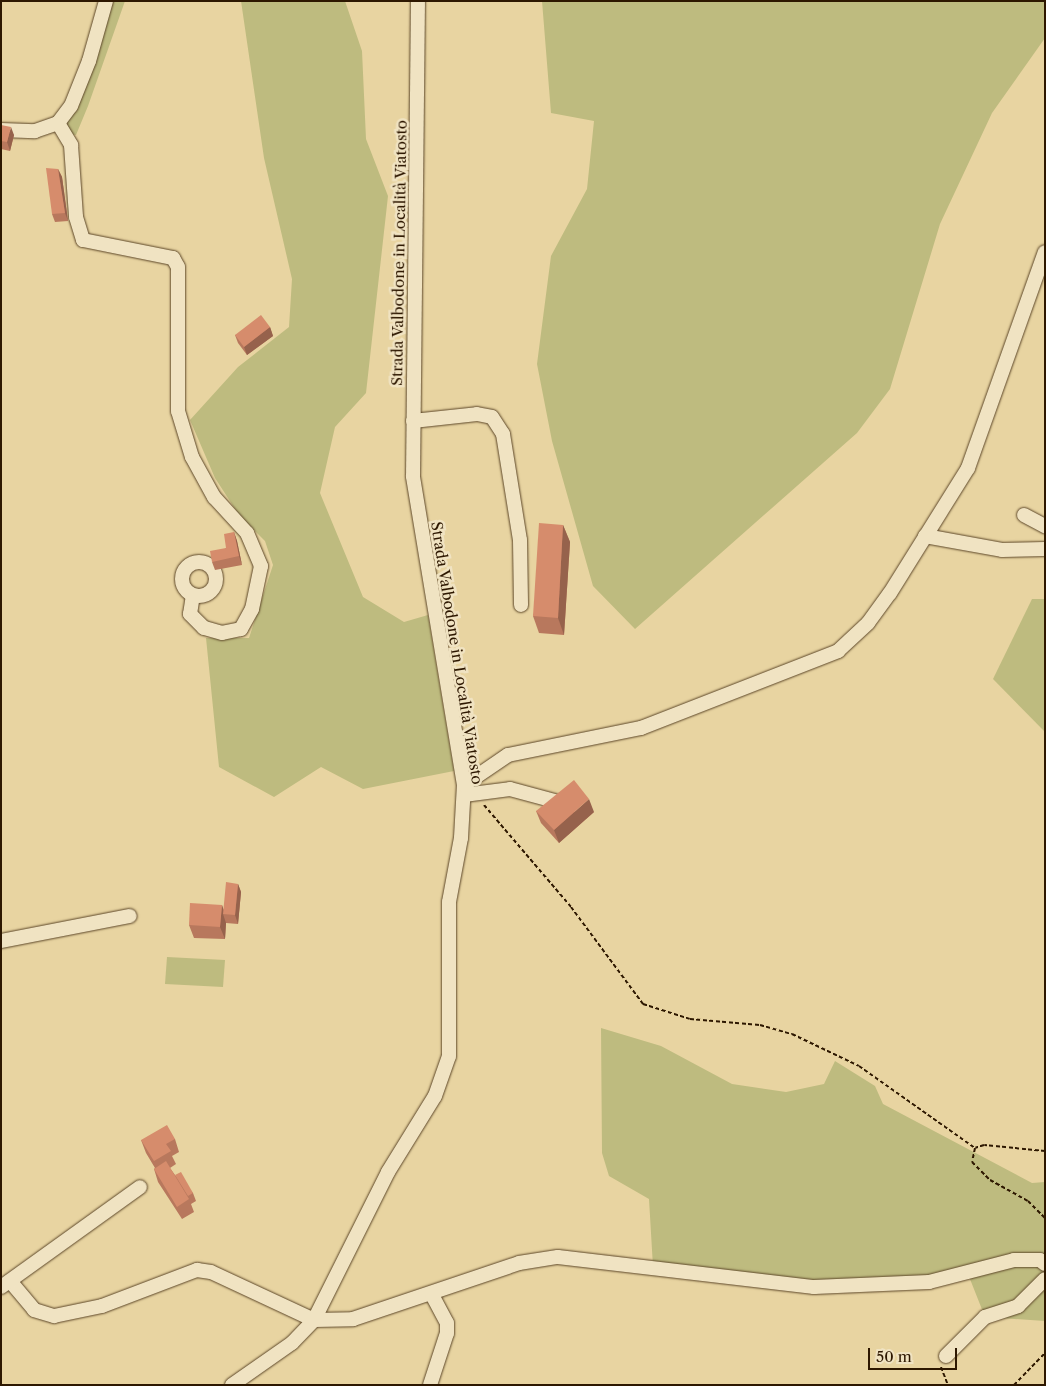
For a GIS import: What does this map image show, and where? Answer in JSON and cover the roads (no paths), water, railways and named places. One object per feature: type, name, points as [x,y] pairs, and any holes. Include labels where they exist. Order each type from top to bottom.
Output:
[{"type":"street","points":[[1,130],[35,131],[58,123],[71,106],[86,69],[106,1]]},
{"type":"street","name":"Strada Valbodone in Località Viatosto","points":[[232,1385],[292,1343],[314,1320],[388,1172],[444,1076],[450,1032],[449,902],[466,791],[415,496],[413,421],[418,1]]},
{"type":"street","points":[[58,123],[71,145],[76,217],[83,240],[173,258],[178,267],[178,411],[192,457],[214,497],[247,533],[261,566],[252,609],[241,629],[222,633],[204,628],[190,614],[192,596]]},
{"type":"street","points":[[466,791],[508,755],[640,728],[838,651],[868,624],[968,468],[1045,252]]},
{"type":"street","points":[[413,421],[477,414],[492,417],[503,434],[520,540],[521,605]]},
{"type":"street","points":[[1024,515],[1045,526]]},
{"type":"street","points":[[926,536],[1002,550],[1045,549]]},
{"type":"street","points":[[466,791],[510,789],[558,802]]},
{"type":"street","points":[[1,941],[130,916]]},
{"type":"street","points":[[140,1187],[6,1284],[34,1310],[54,1316],[102,1306],[197,1270],[314,1320],[353,1319],[432,1295],[519,1264],[558,1257],[814,1287],[929,1282],[1014,1260],[1040,1260],[1045,1264]]},
{"type":"street","points":[[946,1356],[985,1317],[1018,1306],[1045,1279]]},
{"type":"street","points":[[430,1385],[448,1333],[432,1295]]}]
